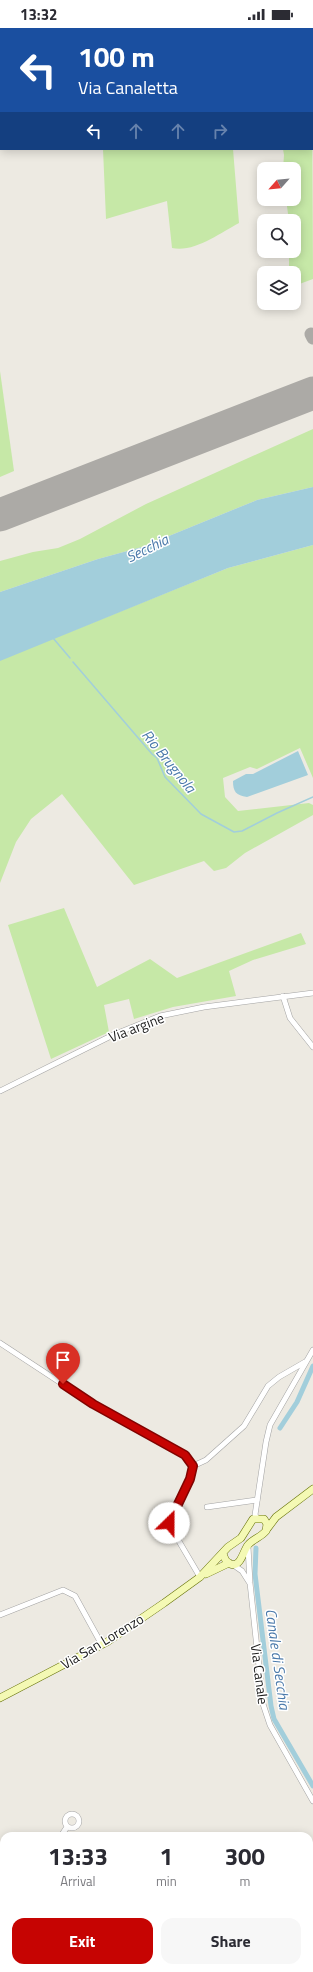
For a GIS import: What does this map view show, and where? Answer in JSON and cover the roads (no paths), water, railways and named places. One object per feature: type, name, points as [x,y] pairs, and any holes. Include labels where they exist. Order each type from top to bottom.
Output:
[{"type":"main road","points":[[200,1577],[231,1564],[239,1563],[249,1544],[263,1534],[276,1517],[313,1489]]},
{"type":"main road","points":[[200,1577],[228,1547],[241,1538],[251,1521],[260,1518],[276,1517]]},
{"type":"main road","points":[[260,1518],[267,1529]]},
{"type":"main road","points":[[224,1553],[225,1559],[231,1564]]},
{"type":"main road","name":"Via San Lorenzo","points":[[0,1698],[102,1644],[200,1577]]},
{"type":"street","name":"Via argine","points":[[0,1091],[113,1035],[160,1016],[204,1007],[313,993]]},
{"type":"street","points":[[284,996],[290,1018],[313,1047]]},
{"type":"street","points":[[0,1343],[93,1404],[185,1455],[193,1466],[190,1479],[169,1523],[200,1577]]},
{"type":"street","points":[[260,1518],[255,1515],[270,1425],[313,1350]]},
{"type":"street","points":[[193,1466],[206,1460],[244,1426],[268,1386],[279,1377],[306,1362]]},
{"type":"street","points":[[207,1507],[257,1500]]},
{"type":"street","name":"Via Canale","points":[[249,1544],[247,1552],[250,1583],[260,1682],[266,1715],[313,1801]]},
{"type":"street","points":[[231,1564],[242,1571],[250,1583]]},
{"type":"street","points":[[0,1616],[63,1590],[75,1596],[102,1644]]},
{"type":"street","points":[[64,1832],[68,1827]]},
{"type":"water","name":"Secchia","points":[[313,487],[313,545],[228,568],[0,661],[0,592],[98,559],[142,547],[257,500]]},
{"type":"water","points":[[298,751],[308,775],[247,797],[236,792],[233,781],[246,774],[253,774]]},
{"type":"waterway","name":"Rio Brugnola","points":[[53,638],[70,658]]},
{"type":"waterway","name":"Rio Brugnola","points":[[73,662],[157,758],[165,777],[201,814],[234,832],[242,831],[313,797]]},
{"type":"waterway","name":"Canale di Secchia","points":[[280,1428],[297,1402],[313,1366]]},
{"type":"waterway","name":"Canale di Secchia","points":[[256,1548],[255,1574],[271,1706],[274,1719],[313,1786]]}]
